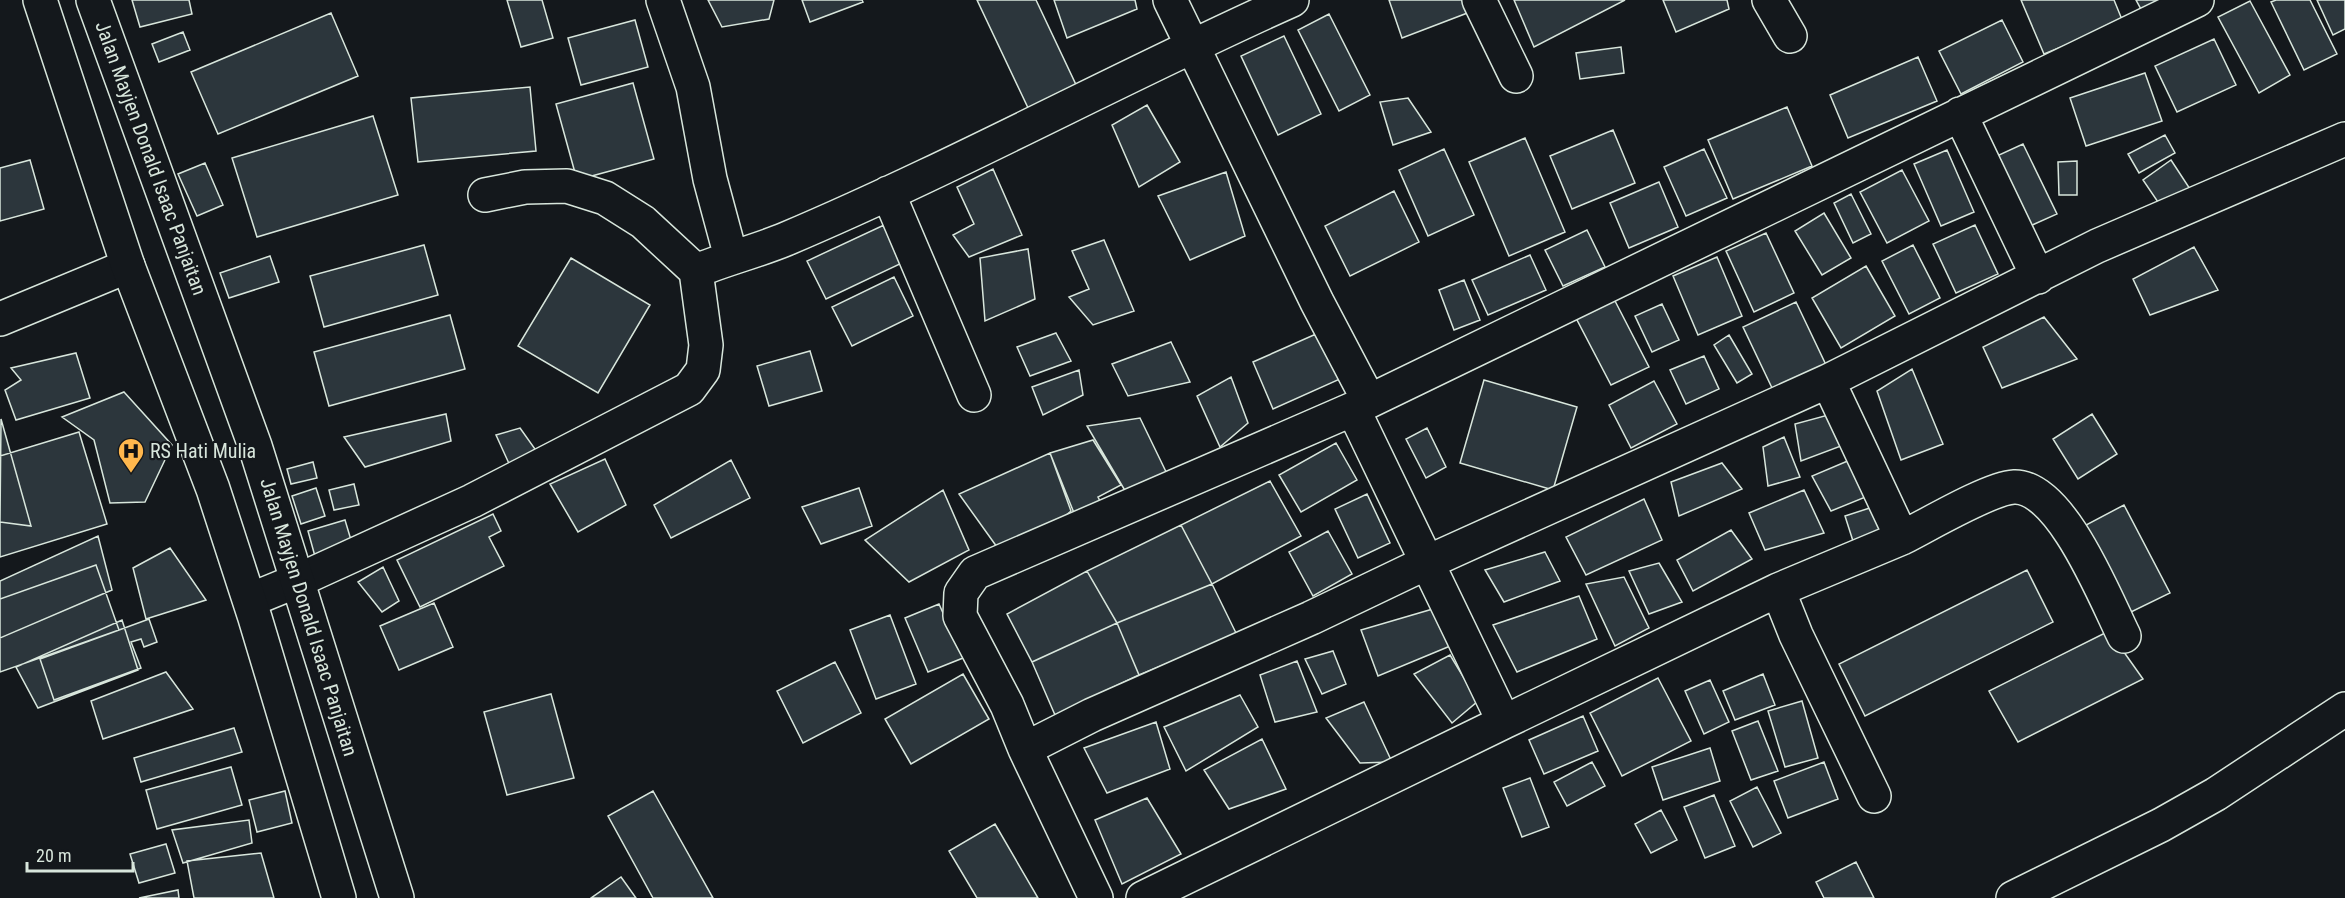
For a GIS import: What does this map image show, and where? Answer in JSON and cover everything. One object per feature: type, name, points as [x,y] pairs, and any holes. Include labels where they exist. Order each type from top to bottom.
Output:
[{"type":"main road","points":[[40,0],[128,266],[213,489],[250,600],[339,898]]},
{"type":"main road","name":"Jalan Mayjen Donald Isaac Panjaitan","points":[[93,0],[255,446],[299,580],[396,898]]},
{"type":"main road","points":[[663,0],[693,87],[711,179],[730,257]]},
{"type":"main road","points":[[1170,0],[1317,302],[1428,562],[1504,722]]},
{"type":"main road","points":[[696,271],[783,240],[888,193],[1092,97],[1192,45],[1292,0]]},
{"type":"main road","points":[[1479,0],[1516,76]]},
{"type":"main road","points":[[1769,0],[1790,36]]},
{"type":"main road","points":[[1096,898],[986,662],[960,616],[961,593],[975,573],[1360,404],[2197,0]]},
{"type":"main road","points":[[1960,114],[2038,277]]},
{"type":"main road","points":[[1025,749],[1103,710],[1311,618],[1428,562],[1828,381],[2097,246],[2345,139]]},
{"type":"main road","points":[[250,600],[472,501],[689,389],[702,370],[706,345],[696,271],[643,222],[605,198],[567,186],[525,187],[485,195]]},
{"type":"main road","points":[[888,193],[975,395]]},
{"type":"main road","points":[[0,319],[128,266]]},
{"type":"main road","points":[[1828,381],[1902,538]]},
{"type":"main road","points":[[1143,898],[1778,590],[1902,538],[1988,495],[2015,487],[2044,498],[2066,522],[2124,636]]},
{"type":"main road","points":[[1778,590],[1796,635],[1874,795]]},
{"type":"main road","points":[[2013,898],[2188,810],[2345,709]]},
{"type":"building","points":[[132,0],[189,0],[192,14],[140,27]]},
{"type":"building","points":[[507,0],[542,0],[553,38],[521,47]]},
{"type":"building","points":[[708,0],[774,0],[769,19],[722,27]]},
{"type":"building","points":[[802,0],[862,0],[863,2],[810,22]]},
{"type":"building","points":[[977,0],[1036,0],[1078,89],[1030,112]]},
{"type":"building","points":[[1054,0],[1135,0],[1137,9],[1067,38]]},
{"type":"building","points":[[1389,0],[1465,0],[1470,12],[1402,38]]},
{"type":"building","points":[[1514,0],[1625,0],[1534,47]]},
{"type":"building","points":[[1663,0],[1727,0],[1729,9],[1676,32]]},
{"type":"building","points":[[2021,0],[2114,0],[2123,22],[2044,54]]},
{"type":"building","points":[[2136,0],[2164,0],[2142,11]]},
{"type":"building","points":[[2310,0],[2337,54],[2304,70],[2271,2]]},
{"type":"building","points":[[2317,0],[2345,0],[2345,29],[2333,35]]},
{"type":"building","points":[[2250,1],[2290,75],[2259,93],[2218,17]]},
{"type":"building","points":[[331,13],[358,76],[218,134],[191,72]]},
{"type":"building","points":[[1329,14],[1370,95],[1339,111],[1298,30]]},
{"type":"building","points":[[635,20],[648,67],[581,85],[568,38]]},
{"type":"building","points":[[2002,20],[2023,62],[1961,94],[1939,51]]},
{"type":"building","points":[[183,32],[190,50],[159,62],[152,44]]},
{"type":"building","points":[[1284,36],[1321,114],[1278,135],[1241,56]]},
{"type":"building","points":[[2214,39],[2236,85],[2177,112],[2155,66]]},
{"type":"building","points":[[1621,47],[1624,73],[1580,79],[1576,53]]},
{"type":"building","points":[[1918,57],[1937,101],[1848,138],[1830,95]]},
{"type":"building","points":[[2145,73],[2162,121],[2086,146],[2070,98]]},
{"type":"building","points":[[633,83],[654,159],[577,180],[556,104]]},
{"type":"building","points":[[530,87],[536,151],[418,162],[411,98]]},
{"type":"building","points":[[1408,98],[1431,132],[1393,145],[1380,102]]},
{"type":"building","points":[[1147,105],[1180,162],[1139,187],[1112,125]]},
{"type":"building","points":[[1787,107],[1812,166],[1733,199],[1708,140]]},
{"type":"building","points":[[373,116],[398,195],[257,237],[232,158]]},
{"type":"building","points":[[1613,130],[1635,183],[1572,209],[1550,156]]},
{"type":"building","points":[[2165,135],[2175,153],[2139,173],[2128,154]]},
{"type":"building","points":[[1525,138],[1565,232],[1509,256],[1469,162]]},
{"type":"building","points":[[2023,144],[2057,214],[2021,230],[1988,160]]},
{"type":"building","points":[[1444,149],[1474,215],[1428,236],[1399,170]]},
{"type":"building","points":[[1704,149],[1727,198],[1686,216],[1664,167]]},
{"type":"building","points":[[1947,150],[1974,212],[1941,226],[1914,164]]},
{"type":"building","points":[[30,160],[44,209],[0,221],[0,168]]},
{"type":"building","points":[[2171,160],[2190,189],[2162,208],[2143,180]]},
{"type":"building","points":[[2077,161],[2077,195],[2059,195],[2058,162]]},
{"type":"building","points":[[205,163],[223,205],[197,216],[178,174]]},
{"type":"building","points":[[993,169],[1022,235],[969,257],[953,235],[974,224],[957,187]]},
{"type":"building","points":[[1902,170],[1929,221],[1887,243],[1860,192]]},
{"type":"building","points":[[1226,172],[1245,236],[1190,260],[1158,196]]},
{"type":"building","points":[[1659,182],[1678,227],[1629,248],[1610,203]]},
{"type":"building","points":[[1394,191],[1419,242],[1350,276],[1325,226]]},
{"type":"building","points":[[1851,194],[1871,234],[1853,243],[1834,203]]},
{"type":"building","points":[[1824,213],[1851,258],[1822,275],[1795,231]]},
{"type":"building","points":[[884,225],[902,263],[826,299],[807,261]]},
{"type":"building","points":[[1975,225],[1998,274],[1956,293],[1933,244]]},
{"type":"building","points":[[1587,230],[1605,267],[1563,286],[1545,250]]},
{"type":"building","points":[[1766,233],[1794,293],[1754,312],[1726,251]]},
{"type":"building","points":[[1104,240],[1134,311],[1093,325],[1069,297],[1089,289],[1072,251]]},
{"type":"building","points":[[424,245],[438,295],[324,327],[310,276]]},
{"type":"building","points":[[1913,245],[1940,298],[1909,314],[1882,261]]},
{"type":"building","points":[[2194,247],[2218,290],[2150,315],[2133,279]]},
{"type":"building","points":[[1028,249],[1035,299],[985,321],[980,258]]},
{"type":"building","points":[[1530,255],[1546,290],[1488,315],[1472,280]]},
{"type":"building","points":[[270,256],[279,282],[229,298],[220,273]]},
{"type":"building","points":[[1717,257],[1742,316],[1698,335],[1673,276]]},
{"type":"building","points":[[571,258],[650,305],[598,393],[518,346]]},
{"type":"building","points":[[1866,266],[1895,316],[1841,348],[1812,298]]},
{"type":"building","points":[[894,277],[913,316],[852,346],[832,307]]},
{"type":"building","points":[[1464,280],[1480,320],[1454,330],[1439,290]]},
{"type":"building","points":[[1614,299],[1649,367],[1611,385],[1576,318]]},
{"type":"building","points":[[1796,302],[1826,365],[1773,390],[1743,327]]},
{"type":"building","points":[[1662,304],[1679,340],[1652,352],[1635,316]]},
{"type":"building","points":[[450,315],[465,369],[329,406],[314,352]]},
{"type":"building","points":[[2044,317],[2077,359],[2002,388],[1983,347]]},
{"type":"building","points":[[1056,333],[1071,361],[1030,376],[1017,347]]},
{"type":"building","points":[[1316,334],[1340,379],[1273,409],[1253,362]]},
{"type":"building","points":[[1729,335],[1752,374],[1737,383],[1714,345]]},
{"type":"building","points":[[1171,342],[1190,382],[1128,396],[1112,364]]},
{"type":"building","points":[[810,351],[822,391],[769,406],[757,366]]},
{"type":"building","points":[[76,353],[90,398],[16,420],[5,390],[21,380],[11,368]]},
{"type":"building","points":[[1704,356],[1719,389],[1686,404],[1670,370]]},
{"type":"building","points":[[1912,369],[1943,444],[1901,460],[1877,391]]},
{"type":"building","points":[[1079,370],[1083,395],[1043,415],[1032,387]]},
{"type":"building","points":[[1231,377],[1248,423],[1220,447],[1197,396]]},
{"type":"building","points":[[1484,380],[1577,407],[1553,490],[1460,463]]},
{"type":"building","points":[[1654,381],[1677,424],[1631,448],[1609,405]]},
{"type":"building","name":"RS Hati Mulia","points":[[124,392],[172,445],[145,502],[110,503],[94,440],[62,417]]},
{"type":"building","points":[[446,414],[451,441],[365,467],[344,437]]},
{"type":"building","points":[[2092,414],[2117,454],[2078,479],[2053,439]]},
{"type":"building","points":[[1828,415],[1849,443],[1801,461],[1795,424]]},
{"type":"building","points":[[1140,418],[1170,480],[1127,494],[1087,426]]},
{"type":"building","points":[[1,419],[31,526],[0,522]]},
{"type":"building","points":[[520,428],[535,449],[511,468],[496,435]]},
{"type":"building","points":[[1427,428],[1446,467],[1426,478],[1406,439]]},
{"type":"building","points":[[79,432],[107,524],[0,557],[0,456]]},
{"type":"building","points":[[1784,437],[1800,477],[1768,486],[1763,447]]},
{"type":"building","points":[[1093,440],[1121,485],[1098,497],[1104,509],[1076,518],[1050,453]]},
{"type":"building","points":[[1336,443],[1357,480],[1301,512],[1279,475]]},
{"type":"building","points":[[1050,453],[1071,511],[1034,542],[1002,554],[959,494]]},
{"type":"building","points":[[605,459],[626,505],[578,532],[550,484]]},
{"type":"building","points":[[731,460],[750,498],[671,538],[654,505]]},
{"type":"building","points":[[1850,460],[1873,494],[1831,511],[1812,476]]},
{"type":"building","points":[[313,462],[317,478],[291,484],[287,469]]},
{"type":"building","points":[[1722,463],[1742,489],[1679,516],[1671,482]]},
{"type":"building","points":[[1270,481],[1301,536],[1212,584],[1181,525]]},
{"type":"building","points":[[354,484],[359,505],[334,510],[329,490]]},
{"type":"building","points":[[316,488],[325,516],[301,524],[292,496]]},
{"type":"building","points":[[859,488],[872,526],[821,544],[802,507]]},
{"type":"building","points":[[943,490],[969,550],[909,582],[865,540]]},
{"type":"building","points":[[1804,490],[1824,533],[1765,550],[1749,513]]},
{"type":"building","points":[[1367,494],[1390,543],[1358,558],[1335,509]]},
{"type":"building","points":[[1644,499],[1662,540],[1586,575],[1566,537]]},
{"type":"building","points":[[1882,504],[1889,531],[1853,541],[1845,516]]},
{"type":"building","points":[[2124,505],[2170,593],[2131,612],[2086,525]]},
{"type":"building","points":[[493,514],[501,531],[489,537],[504,566],[420,607],[397,560]]},
{"type":"building","points":[[345,520],[354,550],[316,560],[308,531]]},
{"type":"building","points":[[1181,525],[1212,584],[1117,623],[1087,571]]},
{"type":"building","points":[[1731,530],[1752,559],[1693,591],[1677,560]]},
{"type":"building","points":[[1328,531],[1352,574],[1313,596],[1289,552]]},
{"type":"building","points":[[98,536],[112,590],[0,638],[0,581]]},
{"type":"building","points":[[170,548],[206,600],[146,619],[133,568]]},
{"type":"building","points":[[1545,552],[1560,581],[1504,602],[1485,570]]},
{"type":"building","points":[[1659,563],[1682,602],[1649,614],[1629,571]]},
{"type":"building","points":[[96,565],[119,630],[0,672],[0,599]]},
{"type":"building","points":[[383,567],[399,601],[382,612],[358,582]]},
{"type":"building","points":[[2027,570],[2053,622],[1865,716],[1839,664]]},
{"type":"building","points":[[1087,571],[1117,623],[1032,662],[1007,614]]},
{"type":"building","points":[[1624,577],[1649,628],[1615,646],[1586,584]]},
{"type":"building","points":[[1212,584],[1237,635],[1139,675],[1117,623]]},
{"type":"building","points":[[1579,596],[1597,639],[1517,672],[1493,625]]},
{"type":"building","points":[[434,603],[453,647],[399,670],[380,626]]},
{"type":"building","points":[[939,604],[963,658],[928,672],[905,618]]},
{"type":"building","points":[[1443,606],[1455,644],[1378,676],[1361,630]]},
{"type":"building","points":[[890,615],[916,684],[876,699],[850,630]]},
{"type":"building","points":[[149,619],[157,642],[144,647],[141,639],[131,642],[141,668],[54,700],[40,659]]},
{"type":"building","points":[[122,620],[138,670],[38,708],[16,667]]},
{"type":"building","points":[[1117,623],[1139,675],[1055,715],[1032,662]]},
{"type":"building","points":[[2109,631],[2143,679],[2018,742],[1989,691]]},
{"type":"building","points":[[1333,651],[1346,684],[1322,694],[1305,659]]},
{"type":"building","points":[[1450,655],[1478,701],[1452,723],[1414,674]]},
{"type":"building","points":[[1297,661],[1317,712],[1275,722],[1260,675]]},
{"type":"building","points":[[835,662],[861,713],[803,743],[777,691]]},
{"type":"building","points":[[166,672],[193,709],[103,739],[91,701]]},
{"type":"building","points":[[963,674],[989,719],[911,764],[885,719]]},
{"type":"building","points":[[1763,674],[1775,705],[1735,720],[1723,691]]},
{"type":"building","points":[[1658,678],[1691,741],[1622,776],[1590,713]]},
{"type":"building","points":[[1710,680],[1729,722],[1704,734],[1685,691]]},
{"type":"building","points":[[551,694],[574,778],[507,795],[484,712]]},
{"type":"building","points":[[1240,695],[1258,727],[1186,771],[1164,727]]},
{"type":"building","points":[[1802,701],[1818,758],[1785,767],[1768,711]]},
{"type":"building","points":[[1364,702],[1392,762],[1360,763],[1326,718]]},
{"type":"building","points":[[1583,716],[1598,751],[1544,774],[1529,740]]},
{"type":"building","points":[[1758,721],[1778,771],[1751,780],[1732,731]]},
{"type":"building","points":[[1156,722],[1170,769],[1107,793],[1084,748]]},
{"type":"building","points":[[234,728],[242,752],[141,782],[134,758]]},
{"type":"building","points":[[1262,739],[1286,789],[1229,809],[1204,770]]},
{"type":"building","points":[[1710,748],[1720,781],[1663,800],[1652,767]]},
{"type":"building","points":[[1592,762],[1605,786],[1567,806],[1554,782]]},
{"type":"building","points":[[1824,762],[1838,799],[1788,818],[1774,781]]},
{"type":"building","points":[[231,767],[242,805],[157,829],[146,790]]},
{"type":"building","points":[[1530,778],[1549,827],[1522,837],[1503,788]]},
{"type":"building","points":[[1757,787],[1781,833],[1753,847],[1730,801]]},
{"type":"building","points":[[285,791],[292,823],[257,832],[249,800]]},
{"type":"building","points":[[653,791],[713,898],[653,898],[608,816]]},
{"type":"building","points":[[1714,795],[1735,846],[1705,858],[1684,807]]},
{"type":"building","points":[[1147,798],[1181,854],[1122,884],[1095,820]]},
{"type":"building","points":[[1661,810],[1677,840],[1651,853],[1635,824]]},
{"type":"building","points":[[249,820],[252,843],[183,863],[172,830]]},
{"type":"building","points":[[995,824],[1038,898],[977,898],[949,851]]},
{"type":"building","points":[[166,844],[175,873],[139,883],[130,854]]},
{"type":"building","points":[[261,853],[274,898],[194,898],[187,861]]},
{"type":"building","points":[[1856,862],[1874,898],[1824,898],[1816,882]]},
{"type":"building","points":[[621,877],[636,898],[591,898]]},
{"type":"building","points":[[178,890],[179,898],[139,898]]},
{"type":"place","name":"RS Hati Mulia","points":[[131,474]]}]
